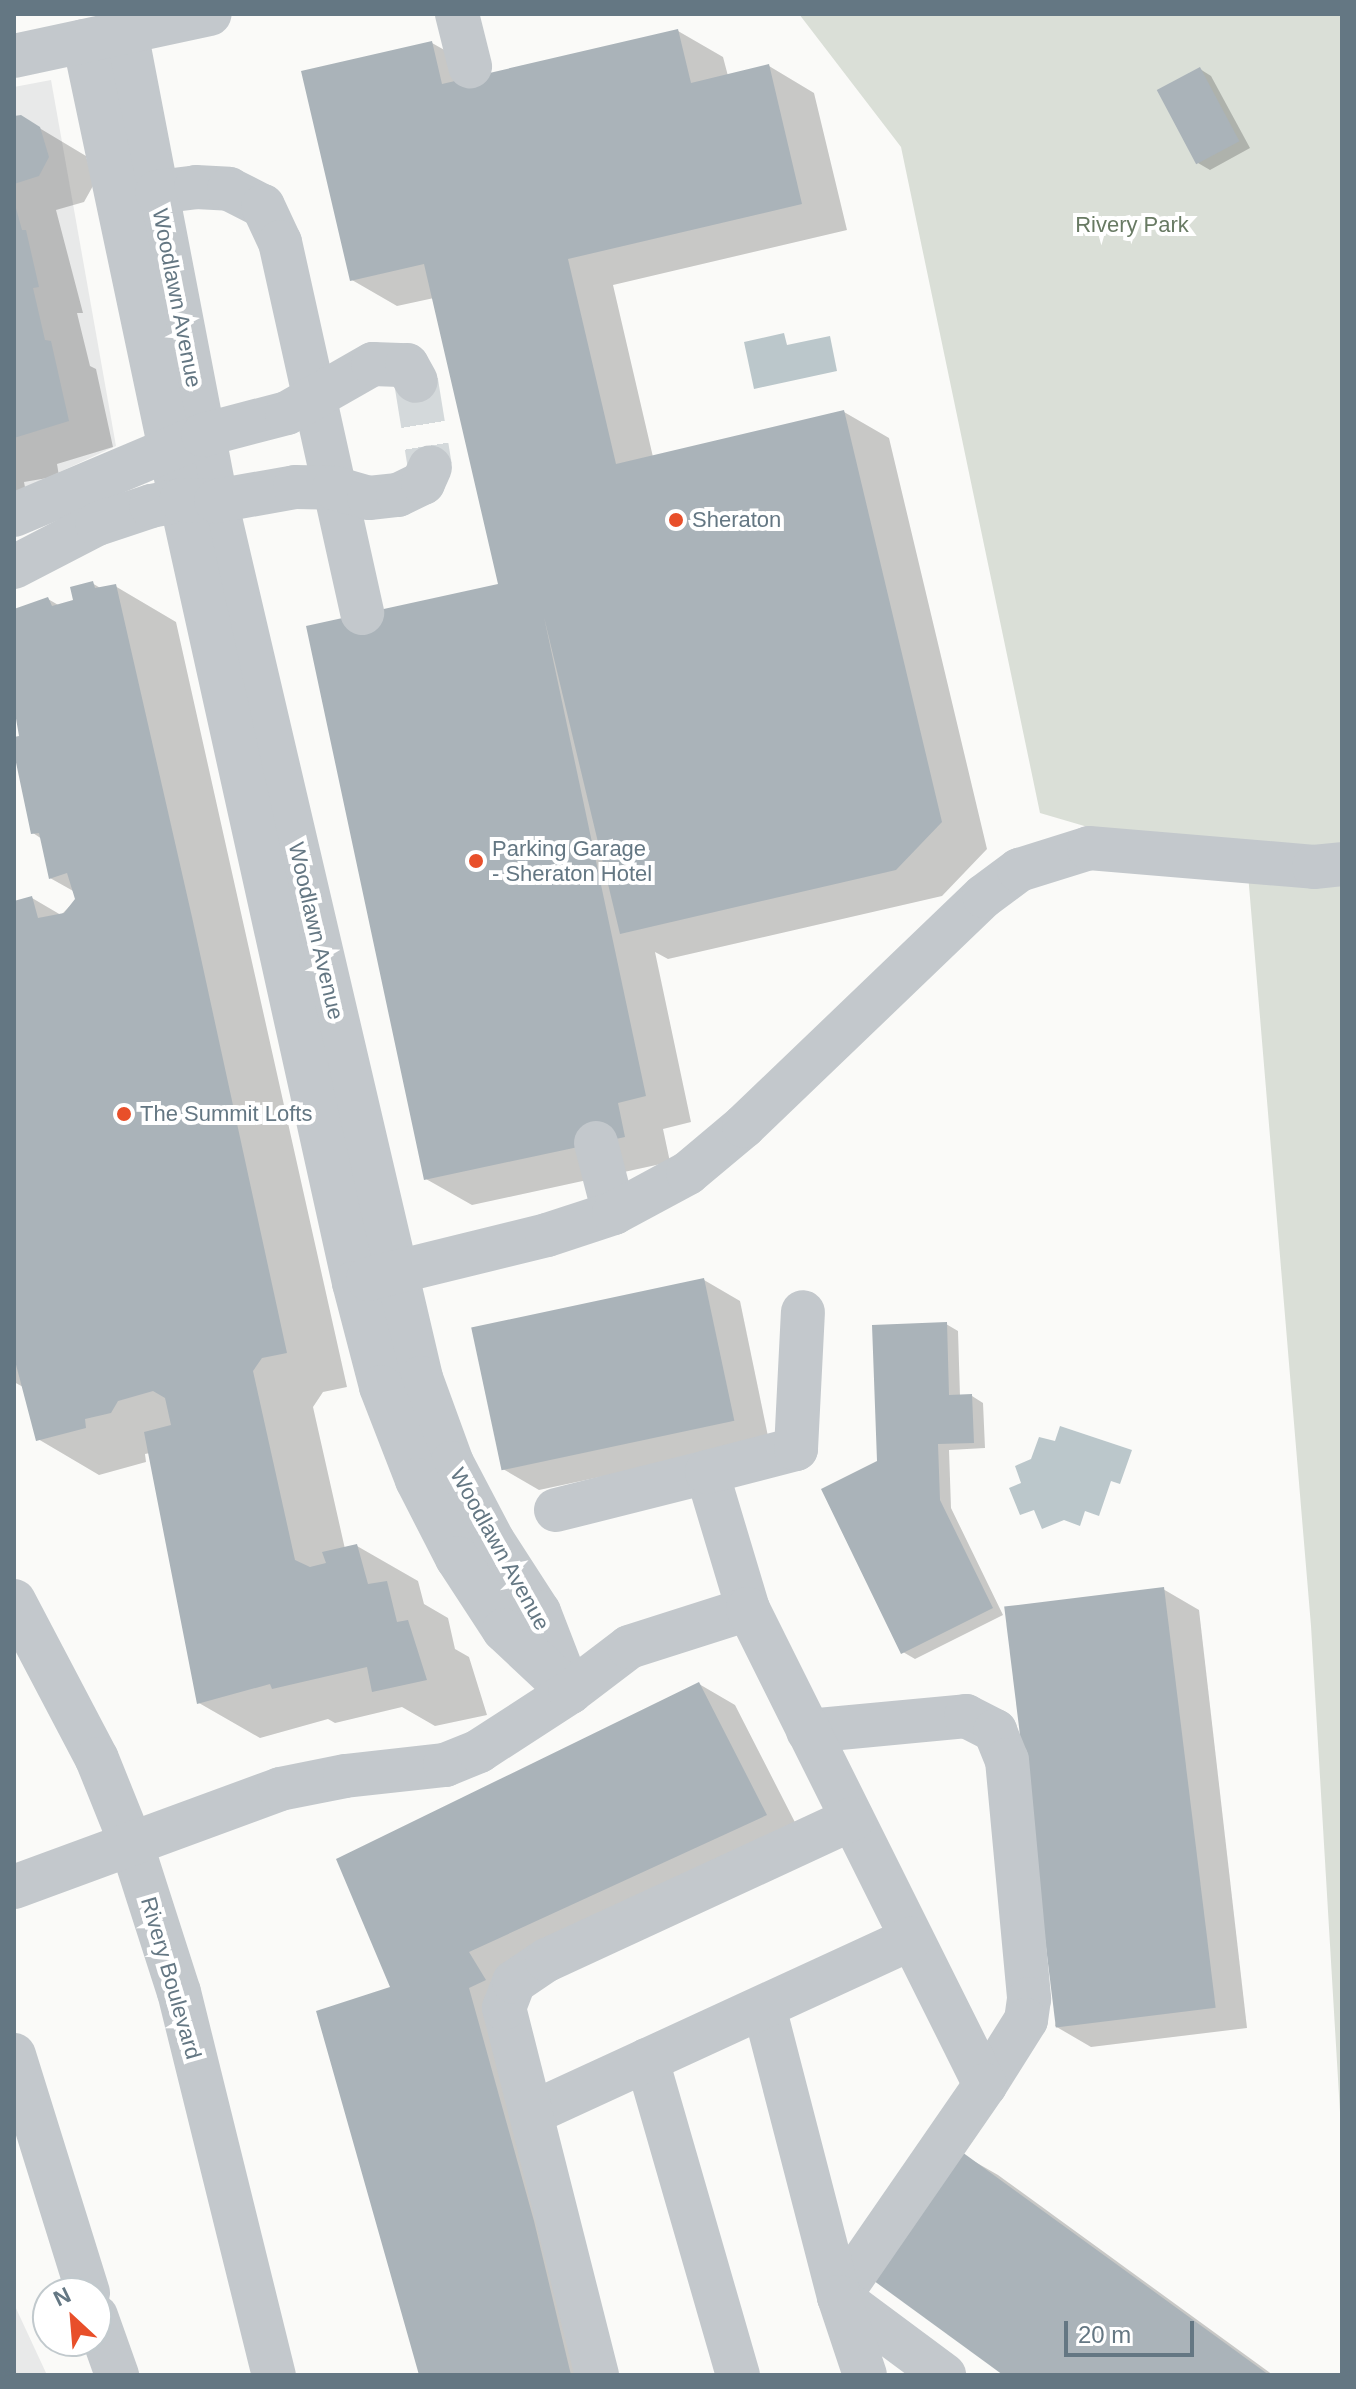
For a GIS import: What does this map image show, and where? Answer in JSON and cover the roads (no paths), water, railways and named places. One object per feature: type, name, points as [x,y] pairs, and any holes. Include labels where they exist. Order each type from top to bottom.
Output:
[{"type":"street","points":[[14,56],[210,14]]},
{"type":"street","points":[[457,14],[470,66]]},
{"type":"street","name":"Woodlawn Avenue","points":[[126,32],[157,192],[187,442]]},
{"type":"street","name":"Woodlawn Avenue","points":[[84,41],[187,442],[375,1278],[381,1387],[417,1480],[457,1558],[504,1630],[570,1692]]},
{"type":"street","points":[[157,192],[196,187],[229,189],[263,206],[280,242],[362,613]]},
{"type":"street","points":[[14,515],[187,442],[287,413],[373,364],[407,365],[416,381]]},
{"type":"street","points":[[14,567],[97,524],[151,506],[295,487],[334,488],[369,498],[398,495],[423,483],[430,467]]},
{"type":"street","points":[[375,1278],[547,1235],[614,1213],[688,1173],[744,1126],[984,896],[1019,870],[1089,848],[1314,867],[1342,864]]},
{"type":"street","points":[[596,1143],[614,1213]]},
{"type":"street","points":[[556,1510],[796,1449],[803,1312]]},
{"type":"street","points":[[707,1472],[748,1609],[985,2085]]},
{"type":"street","name":"Rivery Boulevard","points":[[14,1601],[97,1759],[132,1846],[179,1992],[274,2375]]},
{"type":"street","points":[[14,1887],[132,1846],[205,1814],[280,1789],[345,1776],[445,1765],[479,1751],[570,1692],[629,1647],[748,1609]]},
{"type":"street","points":[[808,1731],[966,1716],[995,1731],[1007,1760],[1029,1999],[1026,2020],[985,2085],[839,2297]]},
{"type":"street","points":[[597,2375],[504,2008],[514,1982],[547,1960],[852,1819]]},
{"type":"street","points":[[532,2113],[911,1939]]},
{"type":"street","points":[[764,2007],[839,2297],[865,2375]]},
{"type":"street","points":[[14,2055],[83,2277]]},
{"type":"street","points":[[647,2060],[738,2375]]},
{"type":"street","points":[[839,2297],[944,2375]]},
{"type":"tunnel","points":[[416,381],[430,467]]},
{"type":"place","name":"Sheraton","points":[[676,520]]},
{"type":"place","name":"Parking Garage - Sheraton Hotel","points":[[476,861]]},
{"type":"place","name":"The Summit Lofts","points":[[124,1114]]},
{"type":"park label","name":"Rivery Park","points":[[1132,225]]}]
